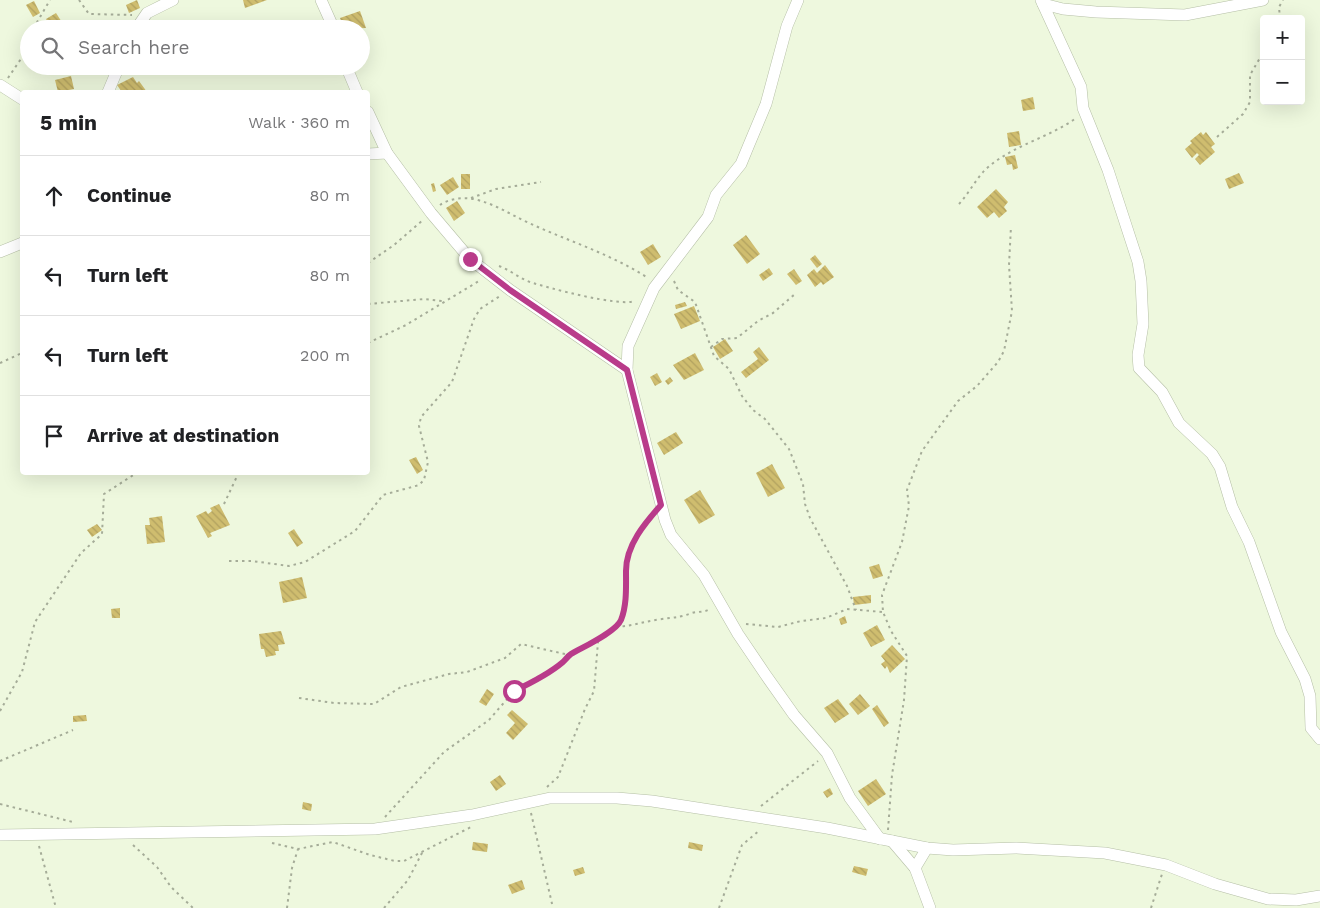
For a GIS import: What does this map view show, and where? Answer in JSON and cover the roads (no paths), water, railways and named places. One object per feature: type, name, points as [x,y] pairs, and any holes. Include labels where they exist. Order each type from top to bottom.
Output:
[{"type":"street","points":[[142,20],[147,12],[173,0]]},
{"type":"street","points":[[321,0],[330,20]]},
{"type":"street","points":[[798,0],[787,26],[766,104],[741,164],[716,195],[708,217],[657,283],[628,346],[627,370],[661,505],[671,535],[704,574],[738,634],[794,715],[828,753],[850,798],[886,840],[916,868],[930,908]]},
{"type":"street","points":[[1042,2],[1063,9],[1185,15],[1263,0]]},
{"type":"street","points":[[1042,2],[1081,87],[1083,108],[1108,170],[1138,262],[1143,324],[1138,355],[1139,368],[1162,392],[1178,423],[1212,454],[1220,467],[1232,506],[1249,542],[1281,632],[1305,679],[1310,696],[1311,728],[1320,739]]},
{"type":"street","points":[[109,90],[115,75]]},
{"type":"street","points":[[350,75],[356,90]]},
{"type":"street","points":[[2,86],[20,98]]},
{"type":"street","points":[[370,117],[386,153],[431,213],[470,259],[491,270],[510,290],[627,370]]},
{"type":"street","points":[[370,154],[386,153]]},
{"type":"street","points":[[0,252],[20,244]]},
{"type":"street","points":[[606,355],[628,346]]},
{"type":"street","points":[[0,835],[375,829],[472,815],[533,800],[617,798],[652,801],[827,828],[927,848],[953,850],[1016,848],[1105,852],[1166,865],[1216,884],[1268,899],[1296,900],[1320,896]]},
{"type":"street","points":[[916,868],[918,861],[927,848]]}]
